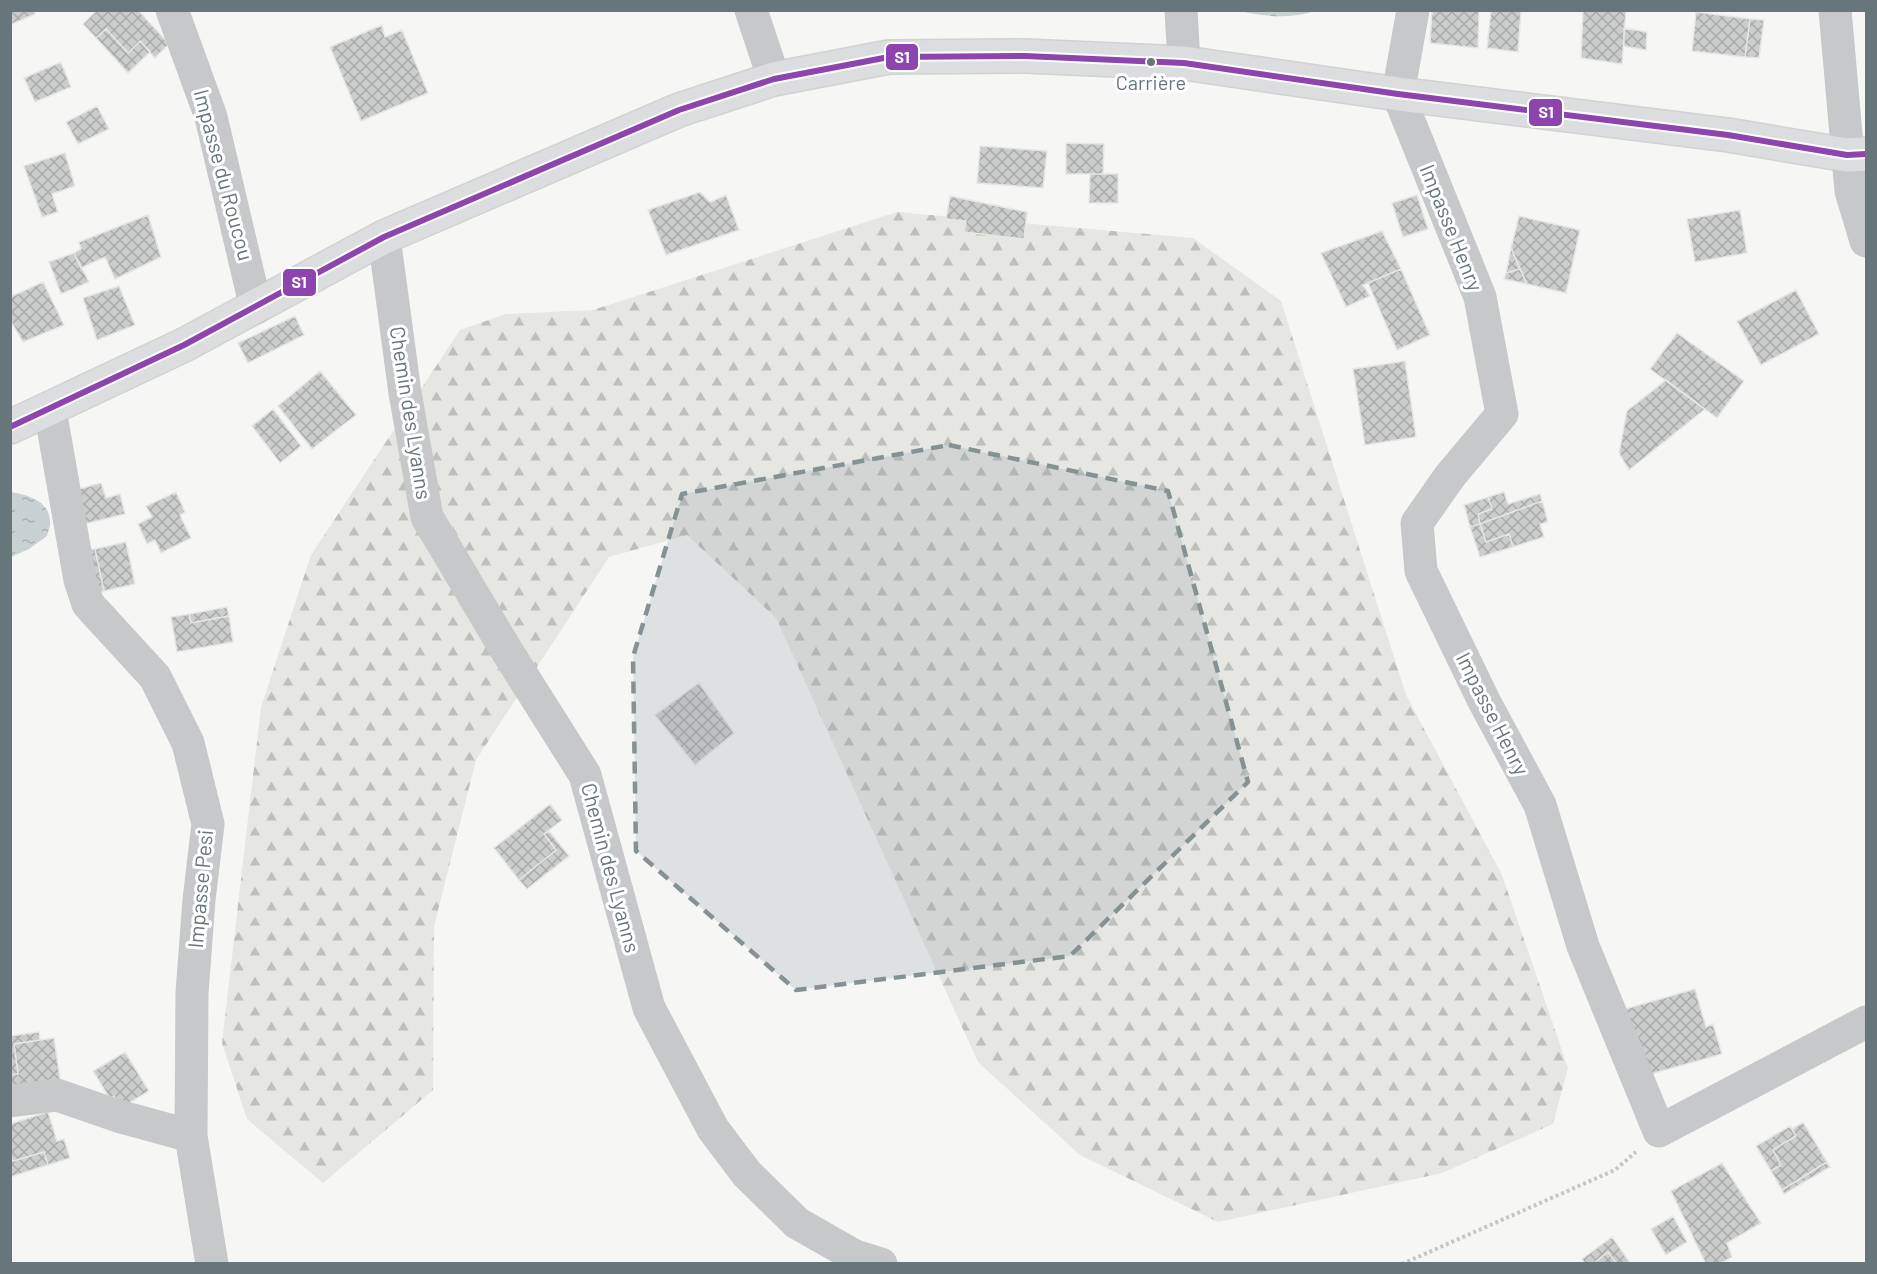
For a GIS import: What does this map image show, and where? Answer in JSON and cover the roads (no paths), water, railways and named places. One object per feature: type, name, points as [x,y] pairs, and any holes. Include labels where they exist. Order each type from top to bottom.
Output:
[{"type":"main road","points":[[10,427],[51,410],[184,345],[384,237],[679,110],[774,79],[889,57],[1025,56],[1184,63],[1398,94],[1728,135],[1857,154]]},
{"type":"street","name":"Impasse du Roucou","points":[[172,10],[211,117],[256,308]]},
{"type":"street","points":[[751,10],[774,79]]},
{"type":"street","points":[[1181,10],[1184,63]]},
{"type":"street","points":[[1398,94],[1413,10]]},
{"type":"street","points":[[1834,10],[1857,154],[1851,191],[1866,241]]},
{"type":"street","name":"Impasse Henry","points":[[1398,94],[1480,297],[1502,414],[1450,476],[1418,523],[1421,571],[1484,701],[1540,805],[1583,946],[1659,1131],[1866,1022]]},
{"type":"street","name":"Chemin des Lyanns","points":[[384,237],[405,393],[427,517],[505,648],[585,775],[649,1008],[713,1129],[747,1174],[797,1223],[855,1256],[881,1263]]},
{"type":"street","name":"Impasse Pesi","points":[[51,410],[80,580],[88,604],[155,677],[188,743],[208,824],[192,993],[191,1136],[212,1263]]},
{"type":"street","points":[[10,1101],[57,1095],[118,1116],[191,1136]]},
{"type":"water","points":[[1315,10],[1297,15],[1278,16],[1240,11]]},
{"type":"water","points":[[11,492],[30,497],[41,503],[49,514],[50,526],[47,536],[29,549],[11,557]]},
{"type":"place","name":"Carrière","points":[[1151,62]]}]
